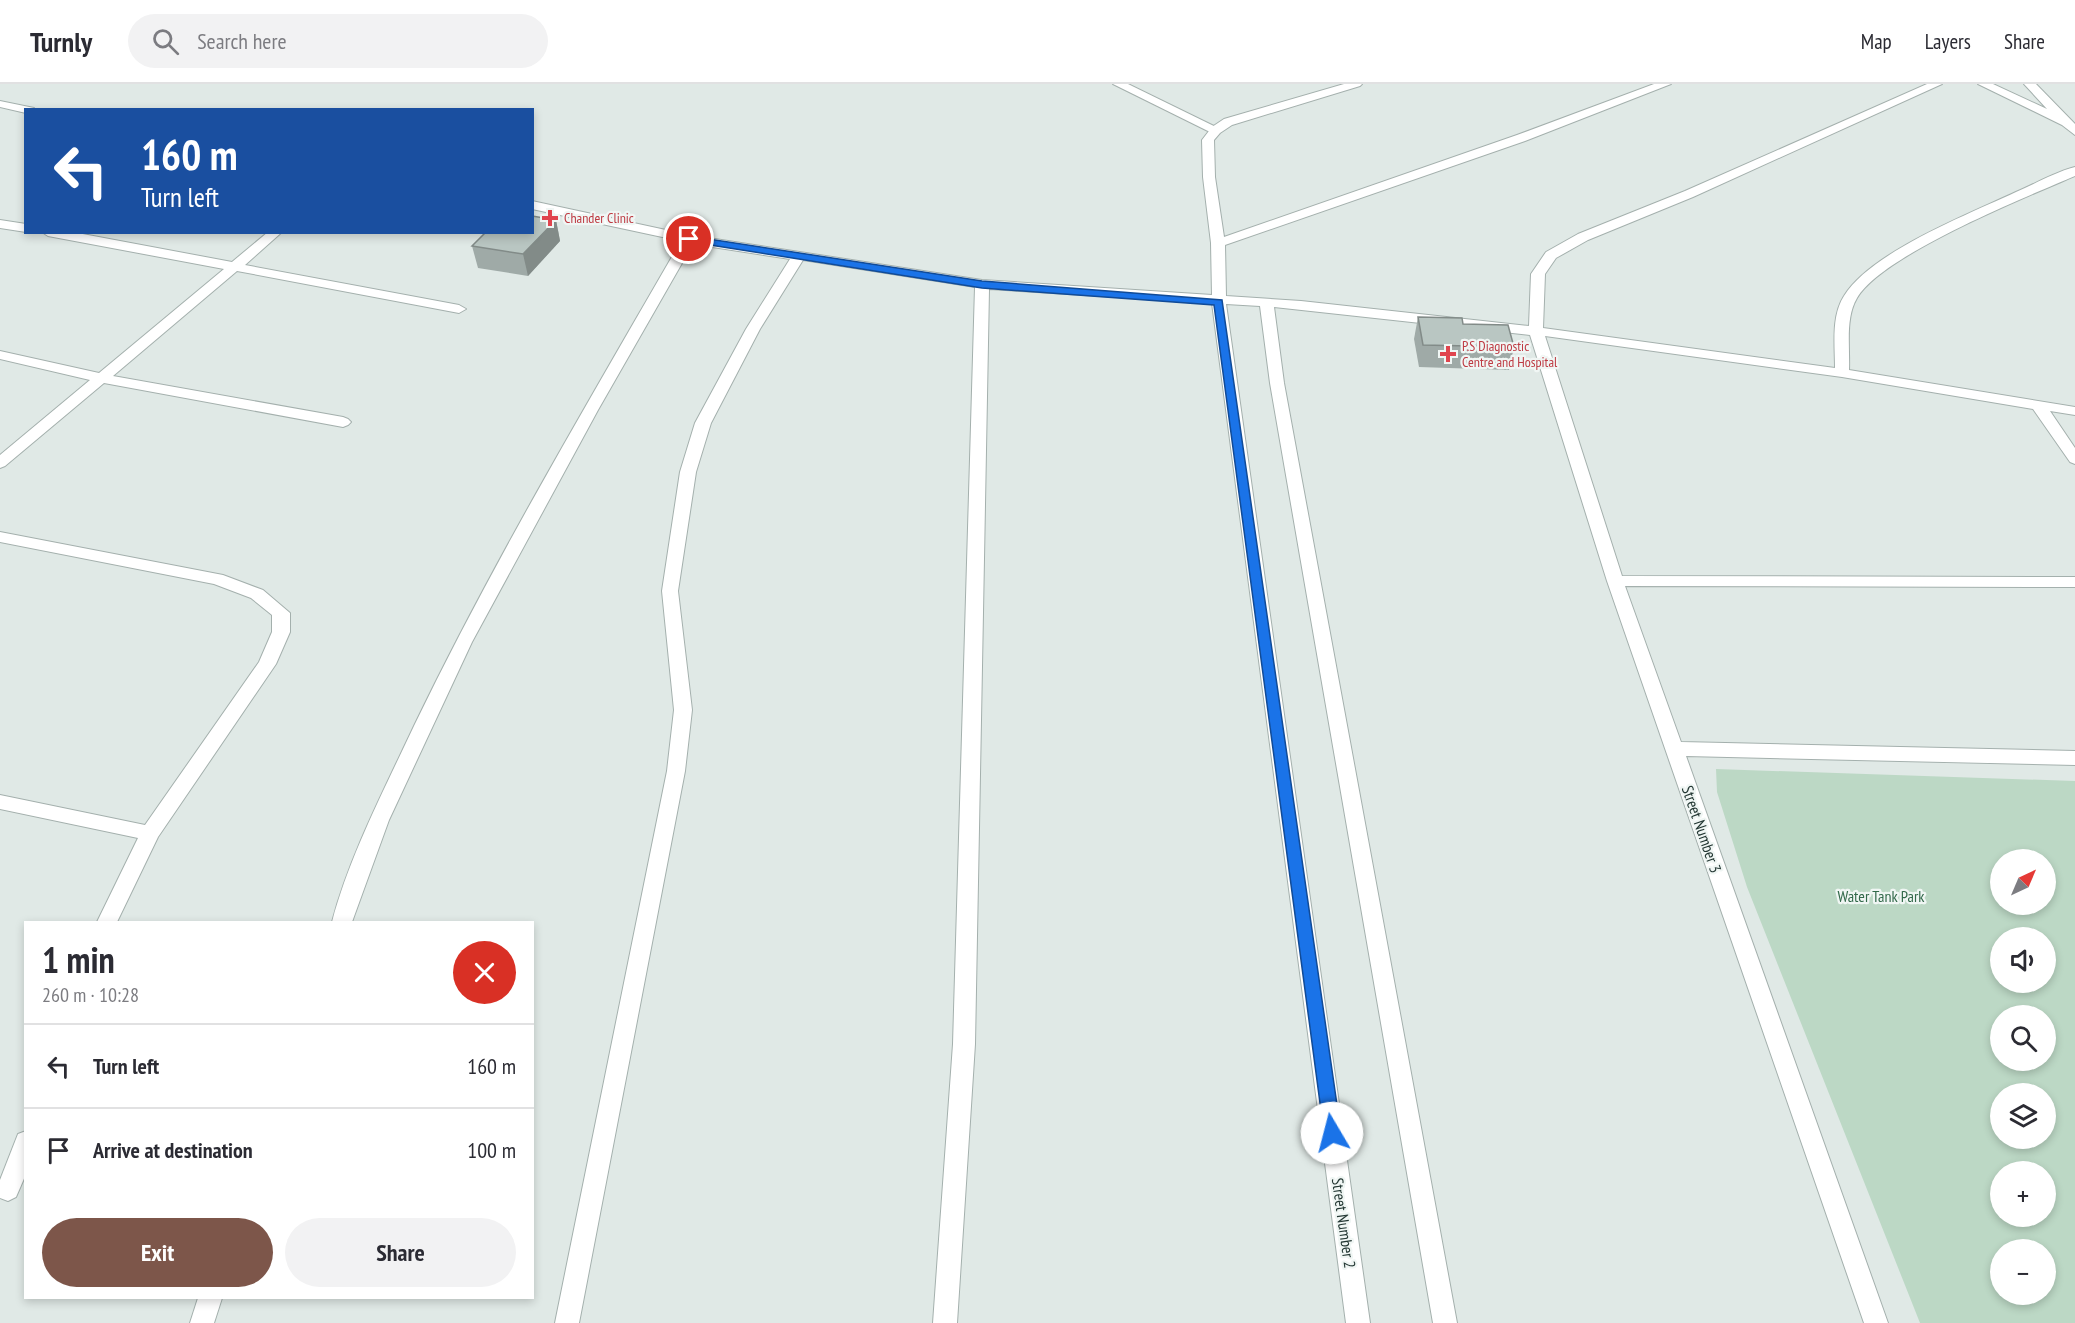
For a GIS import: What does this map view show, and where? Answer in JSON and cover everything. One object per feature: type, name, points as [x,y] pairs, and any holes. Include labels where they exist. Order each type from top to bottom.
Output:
[{"type":"street","points":[[1119,84],[1216,130],[1228,122],[1356,84]]},
{"type":"street","points":[[1218,243],[1521,138],[1665,84]]},
{"type":"street","name":"Street Number 3","points":[[1876,1323],[1615,581],[1536,331],[1538,274],[1551,255],[1583,237],[1689,194],[1936,84]]},
{"type":"street","points":[[1984,84],[2066,122]]},
{"type":"street","points":[[2030,84],[2075,131]]},
{"type":"street","points":[[0,104],[24,109]]},
{"type":"street","name":"Street Number 2","points":[[1216,130],[1208,140],[1209,177],[1218,243],[1219,302],[1358,1323]]},
{"type":"street","points":[[1842,373],[1843,316],[1851,294],[1875,271],[1929,239],[2075,171]]},
{"type":"street","points":[[534,205],[689,239],[798,258],[982,285],[1219,302],[1301,305],[1536,331],[1842,373],[2075,411]]},
{"type":"street","points":[[0,224],[24,228]]},
{"type":"street","points":[[59,234],[459,309]]},
{"type":"street","points":[[0,462],[274,234]]},
{"type":"street","points":[[342,921],[379,820],[463,642],[591,410],[689,239]]},
{"type":"street","points":[[567,1323],[676,771],[683,710],[670,591],[688,472],[703,423],[753,329],[798,258]]},
{"type":"street","points":[[945,1323],[964,1044],[982,285]]},
{"type":"street","points":[[1267,304],[1277,382],[1445,1323]]},
{"type":"street","points":[[0,355],[101,378],[344,422]]},
{"type":"street","points":[[2038,405],[2075,459]]},
{"type":"street","points":[[0,537],[217,579],[257,594],[281,612],[281,632],[267,663],[150,833],[107,921]]},
{"type":"street","points":[[1615,581],[2075,582]]},
{"type":"street","points":[[1673,749],[2075,758]]},
{"type":"street","points":[[0,802],[150,833]]},
{"type":"street","points":[[11,1189],[24,1147]]},
{"type":"street","points":[[202,1323],[210,1299]]},
{"type":"green space","name":"Water Tank Park","points":[[1716,769],[2075,781],[2075,1323],[1920,1323],[1747,887],[1717,792]]},
{"type":"building","points":[[534,216],[556,220],[523,254],[472,246],[484,234],[534,234]]},
{"type":"building","points":[[1418,317],[1462,318],[1463,324],[1508,325],[1514,347],[1423,345]]},
{"type":"place","name":"Chander Clinic","points":[[550,218]]},
{"type":"place","name":"P.S Diagnostic Centre and Hospital","points":[[1448,354]]},
{"type":"route","points":[[689,239],[798,258],[982,285],[1219,302],[1332,1133]]}]
